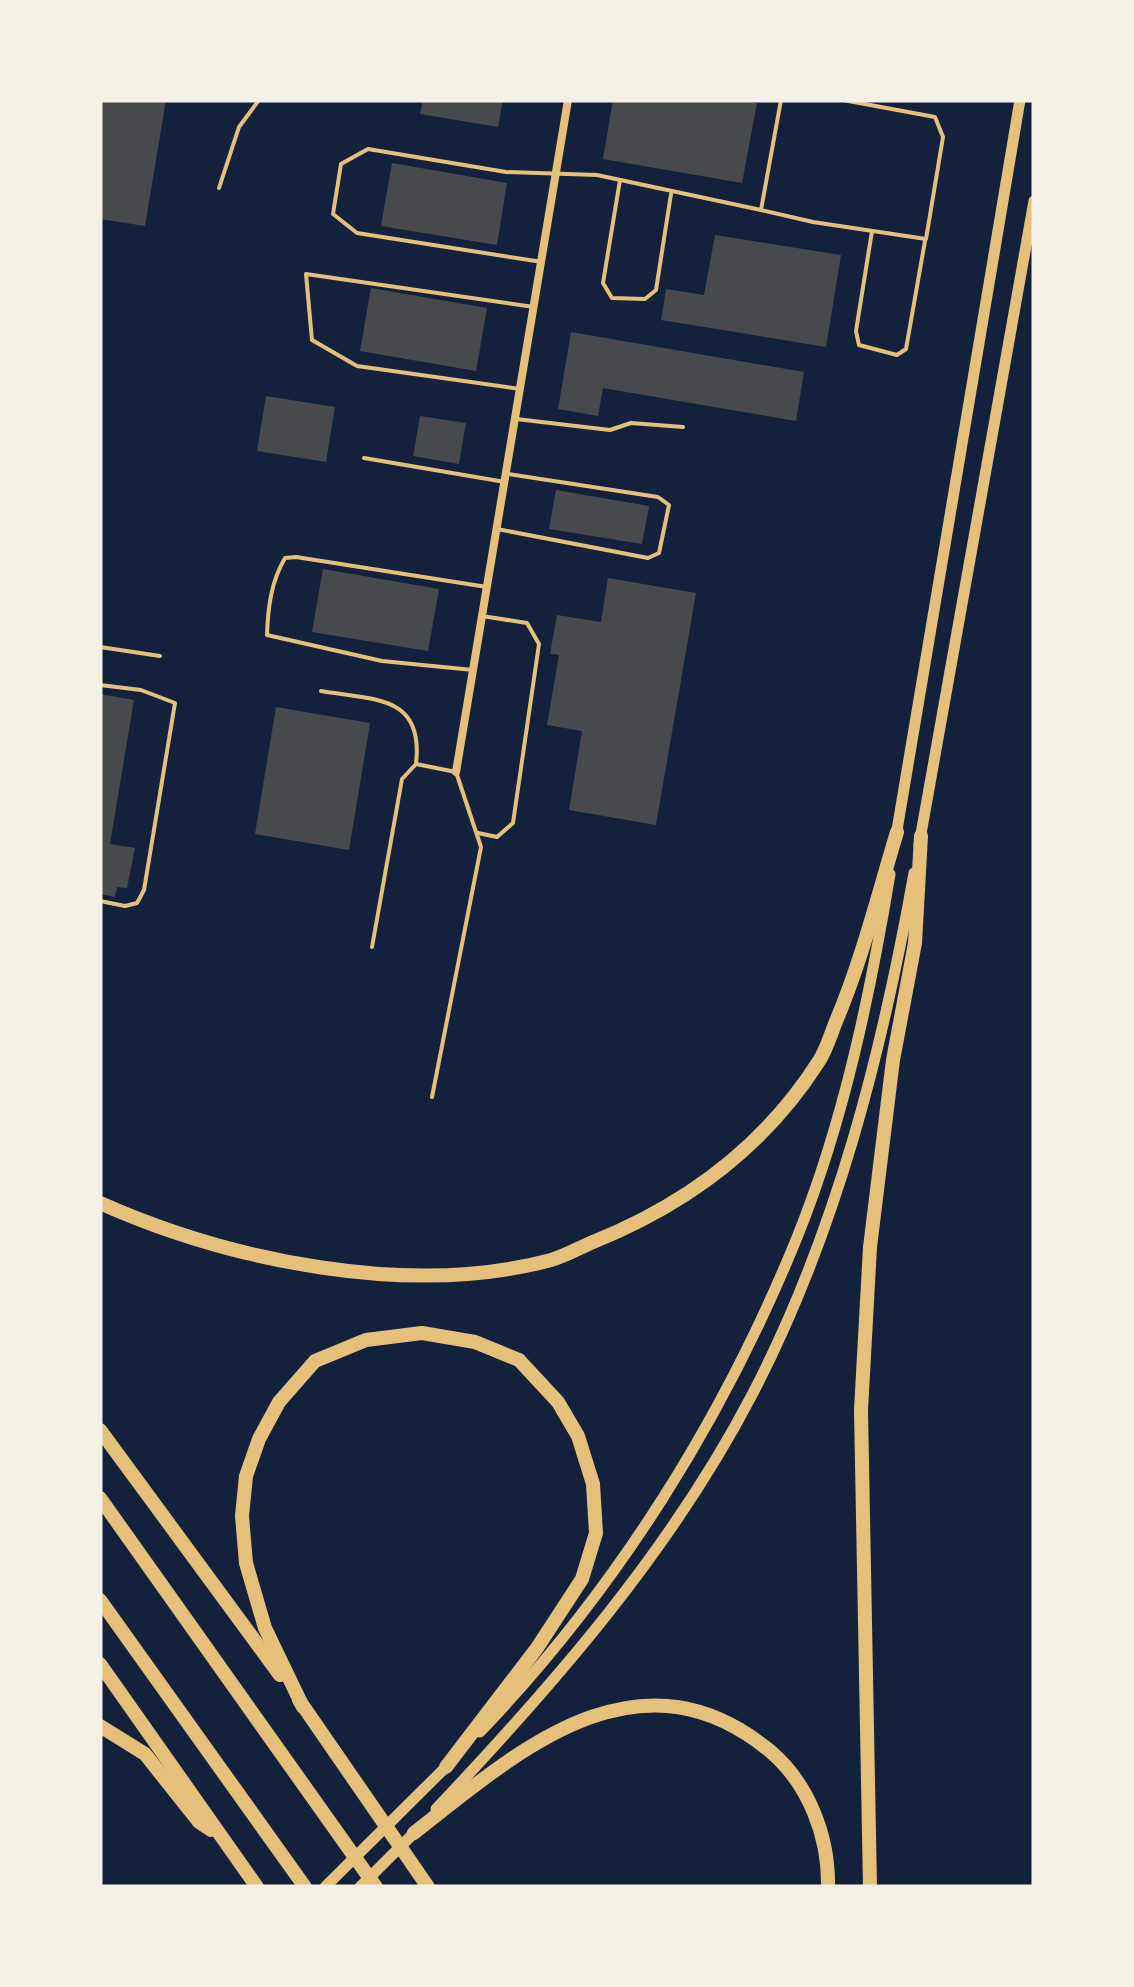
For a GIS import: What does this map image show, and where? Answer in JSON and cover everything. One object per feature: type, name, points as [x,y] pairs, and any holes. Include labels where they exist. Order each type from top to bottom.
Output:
[{"type":"highway","points":[[100,1203],[229,1250],[388,1274],[470,1272],[551,1260],[638,1224],[704,1185],[779,1116],[821,1058],[853,981],[897,832]]},
{"type":"highway","points":[[870,1887],[861,1410],[870,1247],[893,1060],[915,943],[920,836]]},
{"type":"highway","points":[[303,1707],[264,1628],[246,1564],[242,1516],[246,1476],[278,1402],[315,1360],[366,1340],[422,1332],[475,1342],[519,1360],[558,1402],[578,1436],[594,1484],[596,1533],[582,1579],[537,1648],[446,1767]]},
{"type":"highway","points":[[100,1430],[303,1707],[428,1887]]},
{"type":"highway","points":[[100,1498],[376,1887]]},
{"type":"highway","points":[[100,1600],[305,1887]]},
{"type":"highway","points":[[100,1664],[256,1887]]},
{"type":"highway","points":[[414,1833],[504,1761],[566,1725],[627,1707],[668,1707],[695,1711],[738,1728],[777,1758],[796,1780],[819,1825],[827,1857],[828,1887]]},
{"type":"highway","points":[[100,1726],[145,1754],[199,1822],[221,1836]]},
{"type":"main road","points":[[325,1887],[517,1694],[598,1592],[669,1491],[730,1382],[798,1234],[830,1141],[858,1038],[897,832],[1020,100]]},
{"type":"main road","points":[[360,1887],[535,1702],[619,1603],[690,1500],[753,1393],[822,1238],[879,1045],[1034,201]]},
{"type":"street","points":[[456,772],[568,100]]},
{"type":"lane","points":[[219,188],[239,127],[259,100]]},
{"type":"lane","points":[[761,210],[781,100]]},
{"type":"lane","points":[[842,100],[936,117],[943,137],[911,331],[906,349],[897,354],[860,346],[856,331],[872,231]]},
{"type":"lane","points":[[542,262],[357,232],[333,214],[341,164],[368,149],[506,172],[557,172],[620,180],[926,239]]},
{"type":"lane","points":[[620,180],[604,283],[612,298],[645,299],[656,290],[672,192]]},
{"type":"lane","points":[[520,389],[357,366],[312,340],[306,274],[534,307]]},
{"type":"lane","points":[[516,418],[610,430],[631,423],[683,427]]},
{"type":"lane","points":[[364,458],[658,497],[669,505],[660,554],[648,558],[497,529]]},
{"type":"lane","points":[[473,670],[382,661],[267,635],[268,607],[275,575],[285,558],[487,587]]},
{"type":"lane","points":[[476,832],[497,837],[512,823],[539,644],[526,623],[482,616]]},
{"type":"lane","points":[[100,647],[160,656]]},
{"type":"lane","points":[[100,684],[141,690],[175,704],[144,890],[137,904],[100,901]]},
{"type":"lane","points":[[322,690],[386,702],[412,719],[419,738],[416,764],[402,779],[398,793],[372,947]]},
{"type":"lane","points":[[416,764],[456,772],[481,847],[432,1097]]},
{"type":"building","points":[[100,100],[166,100],[145,226],[100,219]]},
{"type":"building","points":[[423,100],[503,100],[498,127],[420,114]]},
{"type":"building","points":[[613,100],[757,103],[742,183],[603,159]]},
{"type":"building","points":[[392,163],[507,183],[497,245],[381,226]]},
{"type":"building","points":[[715,235],[841,255],[826,347],[661,320],[666,289],[704,295]]},
{"type":"building","points":[[371,288],[487,308],[476,371],[360,351]]},
{"type":"building","points":[[571,332],[804,372],[796,421],[603,388],[598,416],[558,409]]},
{"type":"building","points":[[266,396],[335,407],[326,462],[257,451]]},
{"type":"building","points":[[420,416],[466,423],[459,464],[413,456]]},
{"type":"building","points":[[556,490],[649,506],[642,544],[549,529]]},
{"type":"building","points":[[323,569],[439,589],[428,651],[312,632]]},
{"type":"building","points":[[608,578],[696,593],[656,825],[569,810],[582,731],[547,725],[559,655],[550,654],[557,615],[601,622]]},
{"type":"building","points":[[100,694],[134,700],[110,844],[135,848],[127,888],[117,887],[115,897],[100,894]]},
{"type":"building","points":[[276,707],[370,723],[349,850],[255,834]]}]
